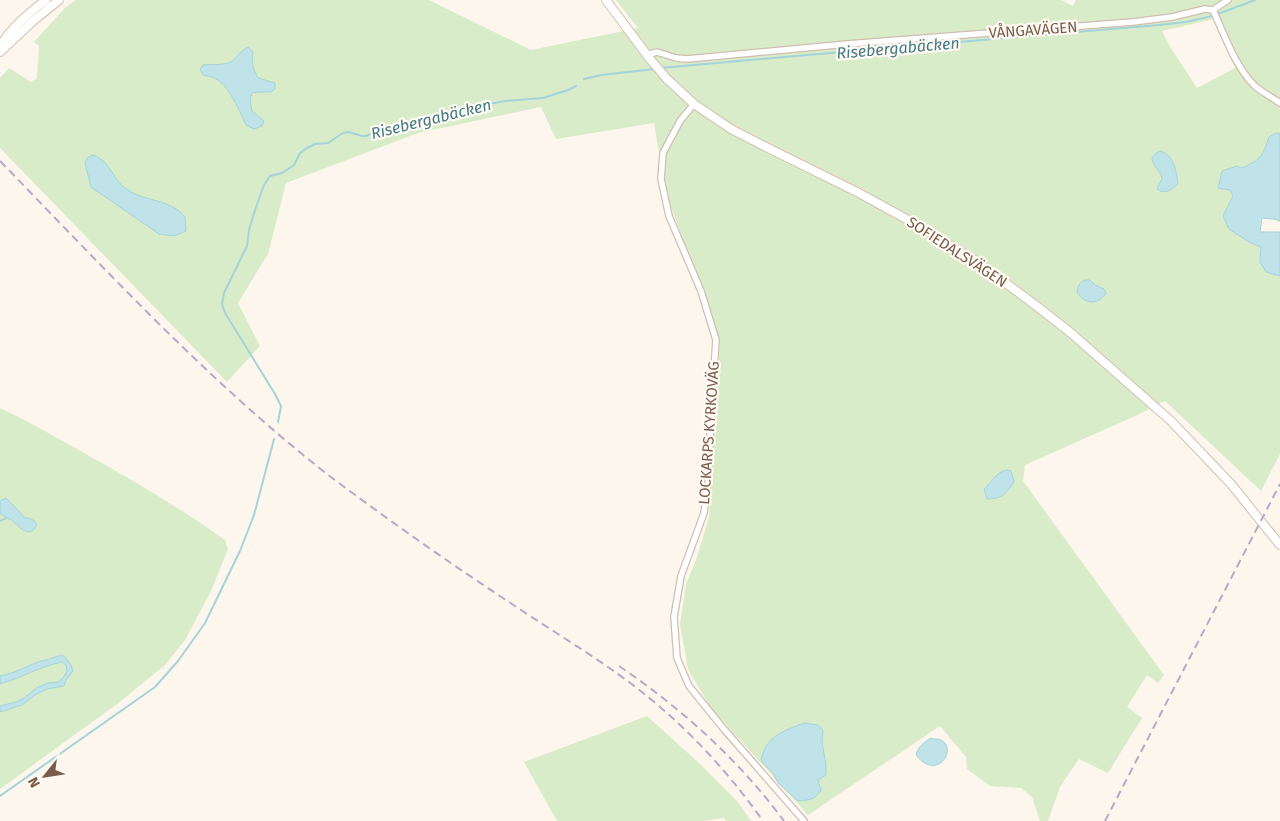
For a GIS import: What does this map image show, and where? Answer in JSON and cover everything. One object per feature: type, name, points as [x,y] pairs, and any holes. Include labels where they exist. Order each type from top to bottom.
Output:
[{"type":"main road","points":[[0,47],[11,32],[46,0]]},
{"type":"main road","points":[[0,52],[59,0]]},
{"type":"main road","name":"SOFIEDALSVÄGEN","points":[[606,0],[664,76],[694,104],[731,129],[859,193],[976,261],[1071,333],[1171,421],[1232,484],[1280,545]]},
{"type":"street","points":[[1228,0],[1213,10],[1234,55],[1244,73],[1254,85],[1280,103]]},
{"type":"street","name":"VÅNGAVÄGEN","points":[[648,57],[657,52],[676,58],[687,59],[848,44],[1133,22],[1172,17],[1205,9],[1213,10]]},
{"type":"street","name":"LOCKARPS KYRKOVÄG","points":[[694,104],[680,121],[663,153],[661,179],[669,216],[701,290],[716,340],[708,481],[704,513],[681,576],[674,616],[677,658],[689,686],[804,821]]},
{"type":"green space","points":[[76,0],[429,0],[531,50],[638,28],[616,0],[1061,0],[1073,6],[1076,0],[1280,0],[1280,134],[1276,133],[1269,137],[1263,154],[1256,162],[1221,179],[1218,188],[1230,190],[1233,196],[1223,216],[1249,242],[1261,247],[1260,262],[1266,272],[1280,276],[1280,454],[1261,491],[1165,401],[1025,465],[1023,481],[1164,675],[1158,683],[1147,675],[1127,707],[1142,718],[1108,773],[1079,759],[1060,787],[1048,821],[1040,821],[1032,797],[1021,788],[990,786],[967,769],[966,757],[940,726],[808,815],[710,707],[688,669],[680,624],[686,584],[696,560],[709,517],[720,342],[666,193],[654,123],[556,139],[541,107],[418,133],[286,183],[268,254],[238,303],[260,346],[227,382],[0,148],[0,78],[9,68],[31,82],[37,78],[39,46],[34,42],[65,8]],"holes":[[[1214,19],[1237,67],[1197,88],[1162,31]]]},
{"type":"green space","points":[[0,408],[29,422],[170,503],[225,540],[228,549],[211,591],[185,640],[165,665],[117,704],[0,789]]},
{"type":"green space","points":[[647,716],[699,763],[738,802],[751,821],[726,821],[724,818],[703,821],[557,821],[524,762]]},
{"type":"water","points":[[248,47],[253,52],[253,65],[258,78],[275,83],[275,89],[271,92],[252,93],[250,100],[252,111],[264,121],[262,126],[254,129],[246,125],[222,83],[215,78],[203,75],[200,69],[203,65],[229,63]]},
{"type":"water","points":[[1276,133],[1280,134],[1280,221],[1262,218],[1260,232],[1280,232],[1280,276],[1266,272],[1260,262],[1261,247],[1249,242],[1229,229],[1223,216],[1233,196],[1230,190],[1218,188],[1222,171],[1237,166],[1241,168],[1253,163],[1260,157],[1269,137]]},
{"type":"water","points":[[1161,151],[1172,160],[1178,183],[1174,188],[1165,192],[1157,189],[1162,179],[1152,158]]},
{"type":"water","points":[[92,155],[102,160],[121,184],[130,192],[167,204],[178,210],[185,217],[186,231],[174,236],[159,234],[91,187],[85,163],[87,158]]},
{"type":"water","points":[[1085,280],[1090,280],[1095,285],[1104,289],[1106,293],[1103,297],[1095,302],[1083,299],[1077,292],[1080,284]]},
{"type":"water","points":[[1007,470],[1011,471],[1014,482],[1004,495],[987,499],[984,489],[997,475]]},
{"type":"water","points":[[6,498],[24,517],[37,524],[32,531],[23,530],[12,520],[0,514],[0,501]]},
{"type":"water","points":[[58,656],[64,656],[73,671],[64,686],[47,689],[22,705],[0,712],[0,706],[24,698],[38,687],[48,683],[59,682],[67,671],[66,665],[62,662],[46,666],[0,684],[0,676]]},
{"type":"water","points":[[804,723],[818,725],[823,730],[822,742],[826,775],[818,780],[821,790],[817,796],[809,800],[798,801],[778,783],[773,773],[761,760],[767,745],[776,735]]},
{"type":"water","points":[[930,738],[939,739],[945,743],[947,749],[943,760],[938,764],[924,763],[916,755],[923,743]]},
{"type":"waterway","name":"Risebergabäcken","points":[[1218,14],[1255,0]]},
{"type":"waterway","name":"Risebergabäcken","points":[[660,68],[1159,25],[1186,22],[1212,16]]},
{"type":"waterway","name":"Risebergabäcken","points":[[584,79],[601,75],[655,69]]},
{"type":"waterway","name":"Risebergabäcken","points":[[278,422],[281,406],[225,313],[222,304],[224,293],[247,246],[249,230],[255,210],[264,185],[270,176],[282,173],[294,165],[300,153],[307,148],[315,144],[328,143],[343,133],[349,132],[366,136],[385,127],[430,121],[442,113],[505,101],[543,98],[576,86]]},
{"type":"waterway","name":"Risebergabäcken","points":[[0,796],[155,687],[178,661],[205,623],[240,551],[254,515],[274,439]]},
{"type":"waterway","points":[[0,521],[6,518]]},
{"type":"railway","points":[[0,161],[118,283],[240,401],[327,474],[420,542],[603,663],[637,688],[698,742],[725,772],[763,821]]},
{"type":"railway","points":[[1105,821],[1280,484]]},
{"type":"railway","points":[[619,666],[665,699],[708,736],[748,777],[784,821]]}]
